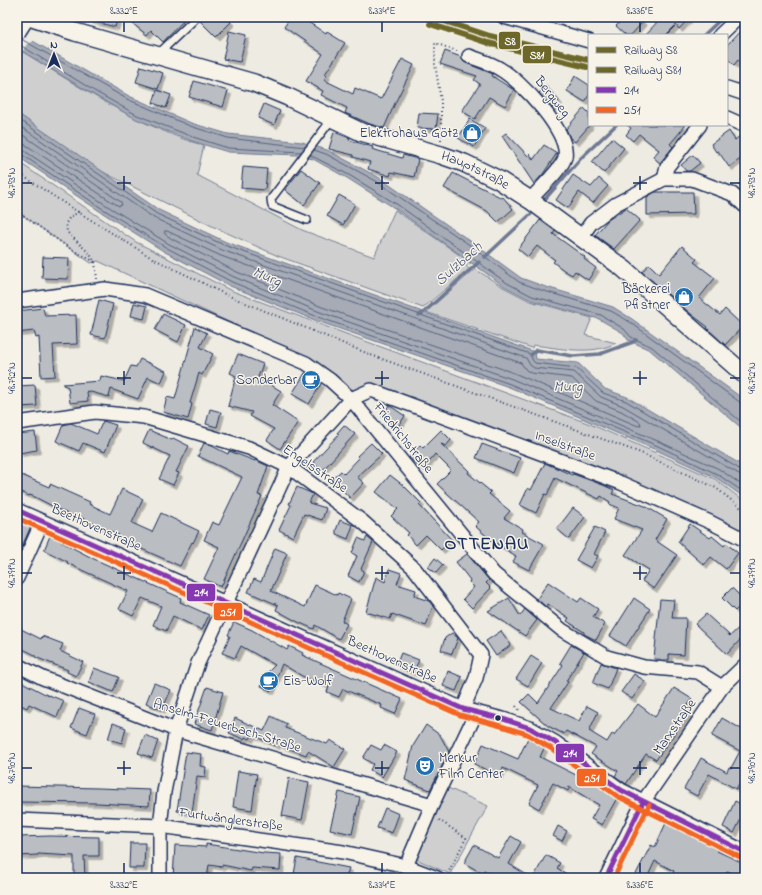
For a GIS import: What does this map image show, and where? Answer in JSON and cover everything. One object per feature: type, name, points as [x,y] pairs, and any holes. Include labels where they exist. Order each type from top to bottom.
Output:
[{"type":"street","points":[[504,17],[588,41]]},
{"type":"street","points":[[721,34],[739,17]]},
{"type":"street","name":"Hauptstraße","points":[[23,23],[157,55],[254,83],[288,97],[361,132],[441,155],[464,163],[499,180],[530,200],[624,269],[745,375]]},
{"type":"street","name":"Bergweg","points":[[469,56],[500,68],[524,87],[557,127],[566,149],[565,159],[556,172],[530,200]]},
{"type":"street","points":[[728,88],[745,94]]},
{"type":"street","points":[[728,118],[745,126]]},
{"type":"street","points":[[664,179],[667,167],[699,126]]},
{"type":"street","points":[[581,237],[591,223],[616,204],[664,179],[692,179],[732,194],[745,206]]},
{"type":"street","name":"Friedrichstraße","points":[[17,302],[105,289],[145,295],[299,360],[330,380],[351,399],[494,574],[562,630],[607,657],[644,667],[698,672],[722,687]]},
{"type":"street","name":"Inselstraße","points":[[351,399],[371,390],[621,484],[710,522],[745,540]]},
{"type":"street","points":[[160,878],[160,826],[164,792],[176,730],[198,663],[289,467],[351,399]]},
{"type":"street","name":"Engelsstraße","points":[[17,423],[95,412],[144,416],[249,448],[289,467],[363,522],[414,568],[481,655],[476,678],[463,709]]},
{"type":"street","name":"Beethovenstraße","points":[[17,510],[463,709],[503,719],[530,728],[556,743],[620,790],[745,852]]},
{"type":"street","points":[[17,578],[42,522]]},
{"type":"street","name":"Marxstraße","points":[[606,878],[643,802],[722,687],[745,664]]},
{"type":"street","name":"Anselm-Feuerbach-Straße","points":[[17,665],[43,678],[176,730],[430,810]]},
{"type":"street","points":[[406,866],[430,810],[476,713]]},
{"type":"street","name":"Furtwänglerstraße","points":[[17,820],[160,826],[344,852],[406,866],[437,878]]},
{"type":"lane","points":[[157,55],[197,17]]},
{"type":"lane","points":[[307,220],[272,206],[271,199],[332,119]]},
{"type":"path","points":[[441,155],[441,101],[435,64],[435,43],[469,56]]},
{"type":"path","points":[[17,172],[152,258],[229,296],[371,355],[641,453],[716,488],[745,511]]},
{"type":"path","points":[[17,211],[69,248],[95,262]]},
{"type":"path","points":[[78,212],[70,217],[66,223],[66,232],[89,253],[95,262],[98,290]]},
{"type":"path","points":[[430,810],[466,838],[446,878]]},
{"type":"shaded area","points":[[23,52],[90,94],[125,113],[187,141],[204,145],[197,175],[302,230],[374,257],[395,210],[471,263],[466,266],[469,269],[423,308],[278,256],[214,227],[97,169],[17,113],[17,61]]},
{"type":"shaded area","points":[[17,161],[136,242],[230,290],[590,424],[715,479],[745,502],[745,534],[370,385],[349,390],[310,360],[98,261],[91,263],[17,211]]},
{"type":"shaded area","points":[[475,269],[503,287],[530,301],[592,318],[585,335],[616,343],[606,347],[586,350],[533,345],[532,348],[426,312]]},
{"type":"shaded area","points":[[448,788],[488,806],[450,874],[416,859]]},
{"type":"water","points":[[17,32],[129,96],[191,123],[228,134],[302,142],[327,150],[378,177],[521,278],[613,307],[632,319],[745,400],[745,431],[650,350],[628,340],[623,333],[599,319],[531,300],[504,286],[396,209],[347,178],[313,159],[297,155],[228,152],[192,141],[136,119],[17,48]]},
{"type":"water","name":"Murg","points":[[17,113],[159,210],[226,242],[535,352],[536,359],[578,363],[605,389],[627,397],[745,467],[745,498],[715,477],[509,387],[317,321],[230,286],[165,252],[101,212],[17,156]]},
{"type":"pier","points":[[17,30],[35,40],[27,44],[21,53],[17,50]]},
{"type":"building","points":[[90,17],[118,17],[115,27],[89,20]]},
{"type":"building","points":[[139,17],[187,17],[163,42],[151,30],[147,35],[133,24]]},
{"type":"building","points":[[202,17],[226,17],[231,22],[216,37],[200,21]]},
{"type":"building","points":[[291,17],[301,17],[326,34],[327,32],[345,43],[325,74],[327,75],[324,80],[353,94],[355,88],[381,99],[402,59],[414,65],[384,128],[370,124],[345,113],[347,108],[321,95],[323,91],[306,81],[323,54],[284,27]]},
{"type":"building","points":[[625,17],[638,17],[643,22],[632,34],[625,34],[616,26]]},
{"type":"building","points":[[662,17],[690,17],[679,29],[676,25],[667,34],[646,34]]},
{"type":"building","points":[[745,26],[745,57],[740,62],[738,60],[734,65],[728,59],[728,44]]},
{"type":"building","points":[[229,31],[246,35],[240,62],[223,59]]},
{"type":"building","points":[[445,51],[461,57],[466,63],[493,74],[492,76],[514,90],[505,106],[489,97],[475,119],[462,111],[480,84],[474,80],[477,76],[440,64]]},
{"type":"building","points":[[141,66],[163,73],[158,89],[136,82]]},
{"type":"building","points":[[575,76],[588,84],[588,97],[585,102],[567,91]]},
{"type":"building","points":[[194,81],[228,91],[223,107],[189,97]]},
{"type":"building","points":[[546,86],[559,101],[552,108],[539,93]]},
{"type":"building","points":[[157,90],[171,95],[166,108],[153,103]]},
{"type":"building","points":[[264,104],[280,111],[274,125],[258,118]]},
{"type":"building","points":[[584,108],[588,112],[589,126],[575,142],[570,138],[566,129]]},
{"type":"building","points":[[419,113],[438,114],[436,129],[417,128]]},
{"type":"building","points":[[470,119],[485,128],[474,147],[458,138]]},
{"type":"building","points":[[628,126],[685,126],[670,144],[673,147],[660,163],[653,157],[659,150],[639,134],[633,141],[626,135],[631,128]]},
{"type":"building","points":[[729,131],[735,140],[741,135],[745,141],[745,144],[741,147],[745,152],[745,156],[729,167],[711,144]]},
{"type":"building","points":[[334,132],[350,138],[349,140],[373,147],[372,149],[402,158],[403,155],[418,159],[414,177],[391,172],[390,176],[368,169],[370,162],[353,157],[353,155],[329,149]]},
{"type":"building","points":[[506,133],[528,156],[530,154],[533,160],[544,145],[557,153],[543,174],[534,184],[502,136]]},
{"type":"building","points":[[612,138],[624,148],[604,173],[592,162]]},
{"type":"building","points":[[693,155],[700,163],[690,171],[686,171],[681,165]]},
{"type":"building","points":[[243,167],[267,169],[265,190],[241,188]]},
{"type":"building","points":[[301,169],[320,183],[304,205],[285,190]]},
{"type":"building","points":[[453,173],[502,198],[503,197],[513,209],[498,222],[487,211],[444,188]]},
{"type":"building","points":[[573,175],[591,187],[599,178],[608,186],[593,203],[579,192],[568,208],[556,200]]},
{"type":"building","points":[[655,192],[693,192],[694,214],[647,215],[647,197]]},
{"type":"building","points":[[339,195],[355,204],[343,225],[327,216]]},
{"type":"building","points":[[626,208],[640,220],[614,249],[595,235],[608,220]]},
{"type":"building","points":[[540,220],[555,231],[553,234],[585,257],[584,259],[596,268],[588,280],[575,271],[572,275],[565,271],[553,262],[555,260],[537,246],[528,257],[518,249]]},
{"type":"building","points":[[682,246],[697,259],[694,262],[715,278],[699,298],[720,315],[725,309],[743,326],[725,345],[707,328],[708,327],[642,272],[649,264],[659,274]]},
{"type":"building","points":[[43,257],[69,258],[68,279],[42,278]]},
{"type":"building","points":[[99,300],[113,304],[105,338],[91,335]]},
{"type":"building","points":[[134,303],[147,306],[144,319],[131,316]]},
{"type":"building","points":[[43,308],[45,316],[76,315],[77,344],[53,345],[55,376],[41,377],[39,337],[36,338],[34,331],[17,333],[17,311]]},
{"type":"building","points":[[163,314],[186,325],[178,342],[155,330]]},
{"type":"building","points":[[195,327],[207,333],[200,347],[213,354],[202,375],[199,373],[190,403],[192,404],[188,419],[163,412],[167,397],[175,399]]},
{"type":"building","points":[[238,354],[263,364],[258,377],[281,391],[272,405],[298,422],[280,449],[267,440],[274,429],[250,416],[252,412],[228,406],[236,376],[230,373]]},
{"type":"building","points":[[140,359],[166,371],[161,383],[148,377],[138,399],[111,389],[109,397],[87,391],[88,401],[70,403],[68,387],[63,384],[100,381],[101,376],[124,381],[131,366],[136,367]]},
{"type":"building","points":[[305,373],[321,384],[309,404],[292,394]]},
{"type":"building","points":[[35,385],[37,406],[17,407],[17,386]]},
{"type":"building","points":[[389,405],[405,416],[397,428],[382,417]]},
{"type":"building","points":[[210,409],[221,412],[217,427],[206,424]]},
{"type":"building","points":[[103,421],[116,425],[105,452],[83,443],[79,451],[56,441],[63,425],[71,423],[97,434]]},
{"type":"building","points":[[344,425],[355,434],[322,471],[313,462],[339,434],[337,433]]},
{"type":"building","points":[[149,430],[172,440],[173,438],[189,446],[176,472],[179,473],[173,485],[159,479],[170,456],[143,443]]},
{"type":"building","points":[[441,430],[451,440],[446,446],[441,444],[469,471],[468,473],[491,492],[489,494],[510,511],[504,518],[523,529],[522,532],[544,544],[529,570],[513,562],[516,556],[491,540],[475,526],[479,522],[437,484],[451,470],[435,454],[423,469],[409,458],[420,445],[423,448]]},
{"type":"building","points":[[35,432],[37,450],[19,453],[17,434]]},
{"type":"building","points":[[204,443],[228,454],[229,451],[268,466],[258,495],[262,496],[221,587],[204,579],[219,547],[204,540],[212,522],[219,525],[242,477],[198,456]]},
{"type":"building","points":[[371,443],[382,454],[357,477],[364,483],[350,498],[332,479],[341,471],[344,474],[359,458],[357,456]]},
{"type":"building","points":[[482,444],[520,458],[514,473],[476,458]]},
{"type":"building","points":[[545,463],[572,475],[573,474],[614,490],[612,494],[645,506],[667,519],[655,540],[677,555],[654,589],[642,581],[649,570],[625,555],[642,530],[614,519],[619,508],[609,504],[610,502],[601,496],[599,499],[555,478],[536,513],[520,505],[528,488],[531,490]]},
{"type":"building","points":[[17,473],[49,487],[50,484],[90,502],[89,504],[110,514],[122,489],[143,499],[132,523],[152,532],[161,513],[199,531],[180,566],[117,538],[119,535],[82,518],[81,521],[33,496],[29,496],[17,490]]},
{"type":"building","points":[[390,475],[404,486],[421,503],[419,505],[452,540],[441,550],[426,535],[416,545],[407,535],[409,533],[391,516],[398,509],[376,492]]},
{"type":"building","points":[[297,487],[313,494],[309,503],[326,508],[322,520],[304,514],[293,537],[279,530],[291,505],[289,504]]},
{"type":"building","points":[[573,508],[585,517],[569,539],[557,529]]},
{"type":"building","points":[[17,520],[31,526],[17,558]]},
{"type":"building","points":[[340,520],[353,525],[348,539],[336,534]]},
{"type":"building","points":[[690,524],[710,538],[712,536],[724,546],[726,543],[738,553],[726,569],[711,557],[704,565],[678,542]]},
{"type":"building","points":[[595,527],[605,532],[594,554],[598,556],[591,568],[576,560]]},
{"type":"building","points":[[50,536],[94,559],[181,598],[180,602],[209,615],[202,630],[173,616],[166,631],[153,625],[161,606],[142,598],[133,616],[119,609],[128,591],[67,563],[68,562],[44,550]]},
{"type":"building","points":[[367,537],[373,542],[361,569],[364,571],[359,582],[348,576],[357,556],[352,553],[358,538],[365,541]]},
{"type":"building","points":[[275,548],[287,553],[271,591],[305,607],[315,585],[337,595],[338,593],[351,599],[342,621],[347,624],[339,639],[315,625],[314,629],[298,622],[276,610],[278,605],[248,592],[254,579],[261,582]]},
{"type":"building","points":[[467,554],[489,580],[486,583],[491,588],[472,608],[463,599],[474,587],[456,562]]},
{"type":"building","points":[[435,558],[443,565],[436,573],[428,567]]},
{"type":"building","points":[[389,569],[401,573],[397,584],[416,590],[414,596],[429,601],[433,606],[426,626],[392,614],[390,619],[366,612],[376,577],[385,582]]},
{"type":"building","points":[[548,582],[578,602],[581,598],[598,609],[593,617],[605,624],[596,640],[584,634],[584,632],[567,621],[569,618],[548,604],[546,607],[537,599]]},
{"type":"building","points":[[732,588],[745,601],[735,611],[722,598]]},
{"type":"building","points":[[509,598],[520,616],[525,609],[537,620],[525,636],[488,611]]},
{"type":"building","points":[[634,598],[650,609],[626,646],[610,636]]},
{"type":"building","points":[[660,599],[674,600],[672,618],[686,618],[684,655],[669,654],[669,660],[654,659]]},
{"type":"building","points":[[706,614],[730,636],[745,622],[745,645],[740,640],[727,654],[695,624]]},
{"type":"building","points":[[234,622],[252,630],[287,650],[289,646],[303,653],[302,655],[402,699],[395,714],[381,708],[382,705],[343,689],[339,697],[327,692],[329,687],[302,676],[282,664],[271,691],[261,686],[266,674],[275,665],[241,646],[235,658],[222,653],[230,636],[228,635]]},
{"type":"building","points":[[17,627],[41,639],[42,636],[63,644],[60,651],[83,662],[76,676],[67,672],[68,670],[35,657],[35,655],[17,646]]},
{"type":"building","points":[[501,631],[511,645],[496,656],[486,641]]},
{"type":"building","points":[[452,633],[458,638],[452,654],[441,650],[445,638]]},
{"type":"building","points":[[571,645],[584,652],[566,681],[568,682],[551,708],[579,721],[587,706],[598,712],[589,731],[607,742],[638,704],[655,717],[674,688],[692,699],[685,710],[689,713],[656,760],[646,754],[626,784],[615,776],[618,771],[591,754],[596,747],[566,731],[564,734],[548,726],[521,702],[529,694],[538,703],[563,665],[560,663]]},
{"type":"building","points":[[401,653],[419,660],[413,673],[396,665]]},
{"type":"building","points":[[531,656],[542,663],[528,686],[516,679]]},
{"type":"building","points":[[601,663],[616,668],[608,689],[593,683]]},
{"type":"building","points":[[94,668],[119,677],[113,692],[89,682]]},
{"type":"building","points":[[448,671],[462,677],[456,691],[443,686]]},
{"type":"building","points":[[634,674],[645,681],[632,699],[621,692]]},
{"type":"building","points":[[20,681],[49,696],[64,701],[57,717],[29,704],[27,708],[17,703],[17,687]]},
{"type":"building","points":[[154,683],[171,690],[162,710],[146,703]]},
{"type":"building","points":[[207,687],[223,692],[212,730],[194,724]]},
{"type":"building","points":[[79,708],[95,714],[87,734],[71,728]]},
{"type":"building","points":[[271,716],[287,724],[285,728],[327,744],[330,740],[345,749],[334,767],[308,751],[306,755],[277,744],[276,746],[252,735],[250,739],[245,737],[244,739],[229,733],[235,718],[264,731]]},
{"type":"building","points":[[722,718],[745,731],[745,773],[736,789],[709,774],[697,796],[684,789],[701,758],[727,772],[729,767],[731,768],[740,751],[712,736]]},
{"type":"building","points":[[113,723],[126,728],[122,743],[108,739]]},
{"type":"building","name":"Merkur Film Center","points":[[426,725],[440,735],[449,752],[430,790],[405,780],[413,746]]},
{"type":"building","points":[[145,735],[158,741],[152,758],[138,753]]},
{"type":"building","points":[[528,738],[545,746],[540,757],[592,783],[617,798],[602,825],[591,819],[599,805],[569,787],[568,791],[553,783],[539,809],[529,803],[538,785],[503,768],[499,776],[474,764],[483,744],[518,759]]},
{"type":"building","points":[[371,745],[381,750],[384,745],[397,752],[382,777],[370,770],[373,764],[363,758]]},
{"type":"building","points":[[186,752],[201,754],[200,766],[206,767],[205,777],[197,776],[192,813],[177,811]]},
{"type":"building","points":[[238,771],[257,774],[252,810],[233,807]]},
{"type":"building","points":[[289,778],[309,782],[302,820],[282,816]]},
{"type":"building","points":[[17,786],[150,790],[149,806],[97,803],[17,802]]},
{"type":"building","points":[[339,792],[360,797],[352,834],[330,829]]},
{"type":"building","points":[[735,801],[745,806],[745,811],[734,833],[723,827]]},
{"type":"building","points":[[385,808],[399,814],[392,833],[377,828]]},
{"type":"building","points":[[666,823],[718,848],[717,851],[745,864],[745,878],[727,871],[724,878],[682,878],[673,874],[674,871],[655,861],[647,878],[634,878],[651,845],[655,847]]},
{"type":"building","points":[[558,826],[567,831],[562,841],[553,836]]},
{"type":"building","points":[[511,836],[521,842],[509,864],[532,878],[498,878],[484,870],[482,873],[464,863],[474,845],[498,858]]},
{"type":"building","points":[[17,837],[99,837],[99,856],[84,856],[85,878],[74,878],[74,856],[38,854],[17,856]]},
{"type":"building","points":[[130,843],[145,843],[144,868],[129,868]]},
{"type":"building","points":[[206,844],[264,853],[281,854],[280,870],[252,868],[251,871],[222,865],[222,867],[209,865],[207,878],[173,878],[175,845],[206,847]]},
{"type":"building","points":[[546,855],[560,863],[557,868],[573,878],[533,878]]},
{"type":"building","points":[[297,858],[349,868],[346,878],[318,878],[294,874]]},
{"type":"waterway","name":"Sulzbach","points":[[705,34],[723,17]]},
{"type":"waterway","name":"Sulzbach","points":[[545,199],[581,158],[615,126]]},
{"type":"waterway","name":"Sulzbach","points":[[485,257],[531,214]]},
{"type":"waterway","name":"Sulzbach","points":[[419,315],[479,262]]},
{"type":"waterway","points":[[531,355],[536,350],[573,356],[600,354],[636,340]]},
{"type":"rail line","name":"S8","points":[[432,17],[490,36],[588,60]]},
{"type":"rail line","name":"S81","points":[[430,24],[488,43],[587,67]]},
{"type":"transit line","name":"214","points":[[17,510],[463,709],[503,719],[530,728],[556,743],[621,790],[745,852]]},
{"type":"transit line","name":"251","points":[[17,518],[460,715],[527,734],[552,749],[617,796],[742,858]]},
{"type":"transit line","name":"214","points":[[606,878],[643,802]]},
{"type":"transit line","name":"251","points":[[614,878],[649,805]]},
{"type":"place","name":"Elektrohaus Götz","points":[[472,133]]},
{"type":"place","name":"Bäckerei Pfistner","points":[[684,297]]},
{"type":"place","name":"Sonderbar","points":[[311,380]]},
{"type":"place","name":"Eis-Wolf","points":[[269,681]]},
{"type":"place","name":"Merkur Film Center","points":[[425,766]]},
{"type":"district","name":"OTTENAU","points":[[487,545]]}]
